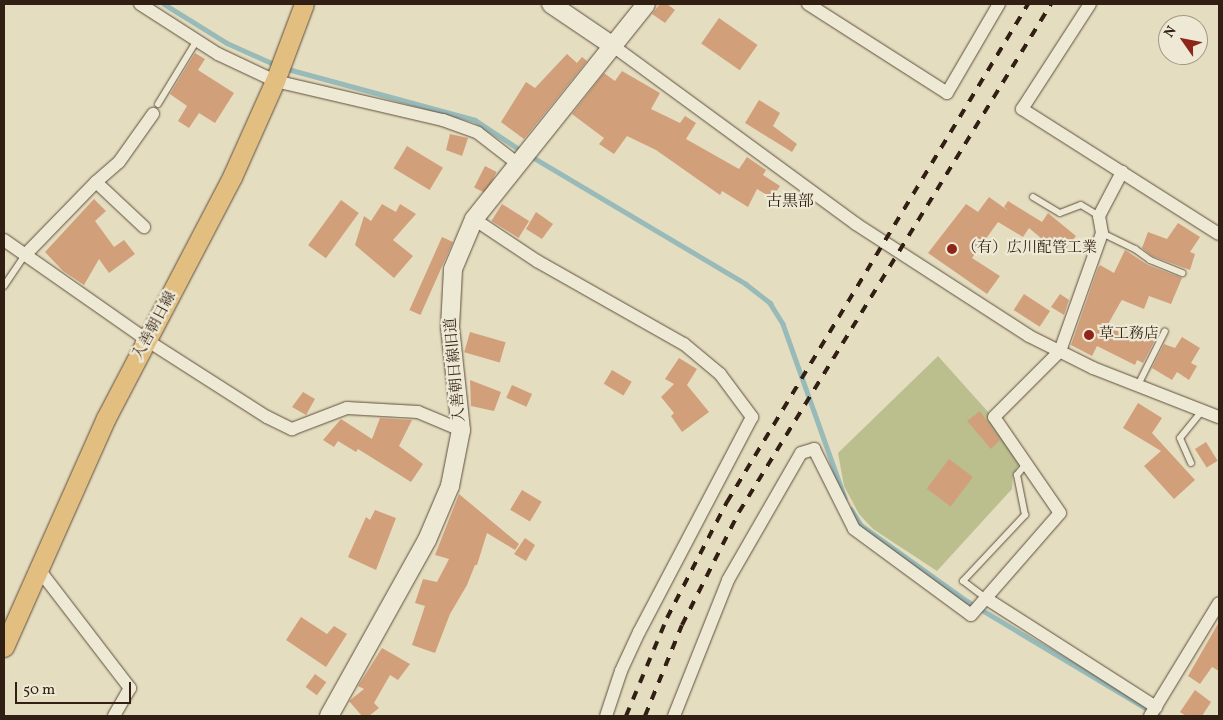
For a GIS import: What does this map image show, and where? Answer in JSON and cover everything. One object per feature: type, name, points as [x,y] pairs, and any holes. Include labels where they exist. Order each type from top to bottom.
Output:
[{"type":"main road","name":"入善朝日線","points":[[4,647],[37,568],[106,418],[148,341],[232,177],[276,81],[304,4]]},
{"type":"street","points":[[140,4],[197,40],[276,81],[443,120],[478,132],[517,163]]},
{"type":"street","points":[[551,4],[613,46],[856,224],[1029,336],[1060,352],[1219,417]]},
{"type":"street","name":"入善朝日線旧道","points":[[329,716],[427,540],[450,486],[461,430],[450,326],[453,269],[474,219],[646,4]]},
{"type":"street","points":[[808,4],[947,93],[999,4]]},
{"type":"street","points":[[1090,4],[1022,109],[1219,234]]},
{"type":"street","points":[[25,255],[96,182],[119,162],[155,109]]},
{"type":"street","points":[[674,716],[728,580],[801,452],[814,449],[854,529],[971,615],[1060,513],[994,417],[1060,352],[1102,233],[1099,216],[1122,172]]},
{"type":"street","points":[[96,182],[144,227]]},
{"type":"street","points":[[474,219],[537,261],[684,344],[720,374],[752,417],[639,632],[606,716]]},
{"type":"street","points":[[4,240],[148,341],[267,417],[292,429],[347,408],[418,412],[461,430]]},
{"type":"street","points":[[37,568],[130,688],[114,716]]},
{"type":"street","points":[[986,599],[1153,712],[1219,603]]},
{"type":"lane","points":[[155,109],[197,40]]},
{"type":"lane","points":[[1033,196],[1060,213],[1081,205],[1099,216]]},
{"type":"lane","points":[[1102,233],[1136,249],[1150,260],[1183,273]]},
{"type":"lane","points":[[4,286],[25,255]]},
{"type":"lane","points":[[1138,385],[1165,331]]},
{"type":"lane","points":[[1191,463],[1180,438],[1203,410]]},
{"type":"lane","points":[[986,599],[963,581],[1025,514],[1018,475],[1026,464]]},
{"type":"green space","points":[[938,356],[989,413],[1020,463],[1013,475],[1012,489],[937,571],[873,529],[859,514],[844,486],[838,453]]},
{"type":"building","points":[[660,4],[667,4],[675,10],[665,23],[652,14]]},
{"type":"building","points":[[719,18],[758,45],[740,70],[701,43]]},
{"type":"building","points":[[195,53],[205,59],[198,70],[234,93],[215,123],[199,113],[189,128],[178,121],[187,106],[170,94]]},
{"type":"building","points":[[567,54],[577,63],[582,57],[587,61],[524,139],[501,122],[526,82],[535,88]]},
{"type":"building","points":[[622,71],[660,93],[651,109],[680,123],[685,116],[696,123],[686,139],[739,169],[747,157],[766,170],[763,175],[780,186],[772,198],[757,189],[748,207],[722,191],[720,195],[656,150],[627,136],[614,154],[599,144],[604,138],[572,114],[604,73],[615,81]]},
{"type":"building","points":[[759,100],[780,113],[773,126],[797,144],[792,152],[745,123]]},
{"type":"building","points":[[450,134],[468,138],[462,156],[446,150]]},
{"type":"building","points":[[407,146],[443,168],[430,190],[394,168]]},
{"type":"building","points":[[485,166],[497,172],[486,193],[474,187]]},
{"type":"building","points":[[989,197],[1010,212],[1004,207],[1008,201],[1042,222],[1048,213],[1076,236],[1061,255],[1029,228],[1023,237],[998,222],[972,258],[1000,276],[987,294],[928,253],[966,204],[978,212]]},
{"type":"building","points":[[94,199],[106,211],[95,221],[114,247],[124,240],[135,254],[109,273],[99,259],[84,285],[63,271],[45,252]]},
{"type":"building","points":[[341,200],[359,213],[326,258],[308,245]]},
{"type":"building","points":[[382,204],[396,212],[400,204],[416,214],[393,240],[413,256],[394,278],[355,245],[364,216],[371,221]]},
{"type":"building","points":[[502,204],[529,221],[519,238],[491,221]]},
{"type":"building","points":[[536,212],[553,224],[542,239],[526,229]]},
{"type":"building","points":[[1178,223],[1200,237],[1190,252],[1195,254],[1190,270],[1152,256],[1142,248],[1148,232],[1167,239]]},
{"type":"building","points":[[442,237],[453,242],[420,315],[409,310]]},
{"type":"building","points":[[1125,250],[1148,265],[1182,278],[1171,304],[1149,296],[1144,309],[1122,300],[1107,326],[1138,341],[1140,334],[1155,340],[1143,363],[1137,360],[1135,365],[1097,346],[1092,356],[1071,345],[1098,268],[1100,265],[1114,273]]},
{"type":"building","points":[[1024,294],[1050,311],[1040,327],[1014,310]]},
{"type":"building","points":[[1060,294],[1069,300],[1064,315],[1051,307]]},
{"type":"building","points":[[470,332],[506,342],[500,362],[464,352]]},
{"type":"building","points":[[1182,337],[1200,348],[1191,363],[1197,366],[1189,380],[1177,372],[1172,380],[1152,368],[1164,344],[1175,348]]},
{"type":"building","points":[[679,358],[697,369],[687,385],[709,412],[682,432],[671,416],[674,413],[661,397],[674,384],[665,379]]},
{"type":"building","points":[[612,370],[632,382],[623,396],[604,384]]},
{"type":"building","points":[[470,380],[501,392],[494,411],[471,406]]},
{"type":"building","points":[[512,385],[532,394],[526,407],[506,398]]},
{"type":"building","points":[[303,392],[315,399],[306,415],[292,407]]},
{"type":"building","points":[[1138,403],[1162,418],[1152,433],[1195,480],[1174,499],[1144,466],[1161,451],[1123,428]]},
{"type":"building","points":[[980,411],[1000,440],[991,449],[967,421]]},
{"type":"building","points":[[380,418],[412,420],[399,446],[423,464],[411,482],[358,449],[356,452],[338,441],[334,447],[323,440],[341,419],[372,439]]},
{"type":"building","points":[[1206,442],[1218,461],[1207,468],[1195,449]]},
{"type":"building","points":[[949,459],[973,477],[951,507],[927,489]]},
{"type":"building","points":[[522,490],[542,502],[530,522],[510,510]]},
{"type":"building","points":[[459,494],[519,544],[515,550],[487,533],[477,565],[475,565],[467,585],[450,614],[435,653],[412,645],[425,606],[415,603],[423,579],[437,582],[449,559],[435,555]]},
{"type":"building","points":[[375,510],[396,518],[376,570],[348,557],[366,517],[370,520]]},
{"type":"building","points":[[525,538],[535,545],[526,561],[514,554]]},
{"type":"building","points":[[301,617],[327,634],[334,626],[347,634],[326,667],[286,640]]},
{"type":"building","points":[[1219,622],[1219,671],[1212,667],[1200,684],[1188,676]]},
{"type":"building","points":[[382,648],[410,664],[398,680],[390,675],[374,703],[379,708],[369,716],[362,716],[349,701],[364,689],[358,686]]},
{"type":"building","points":[[315,674],[326,682],[317,695],[306,687]]},
{"type":"building","points":[[1195,690],[1211,702],[1202,716],[1186,716],[1180,712]]},
{"type":"waterway","points":[[164,4],[227,43],[276,65]]},
{"type":"waterway","points":[[284,68],[475,120],[522,151]]},
{"type":"waterway","points":[[529,155],[746,284],[770,303],[783,324],[845,498]]},
{"type":"waterway","points":[[851,509],[861,525],[967,601],[1159,716]]},
{"type":"railway","points":[[626,716],[667,618],[727,502],[1028,4]]},
{"type":"railway","points":[[645,716],[682,625],[739,512],[1051,4]]},
{"type":"place","name":"（有）広川配管工業","points":[[952,249]]},
{"type":"place","name":"草工務店","points":[[1089,335]]},
{"type":"district","name":"古黒部","points":[[790,202]]}]
